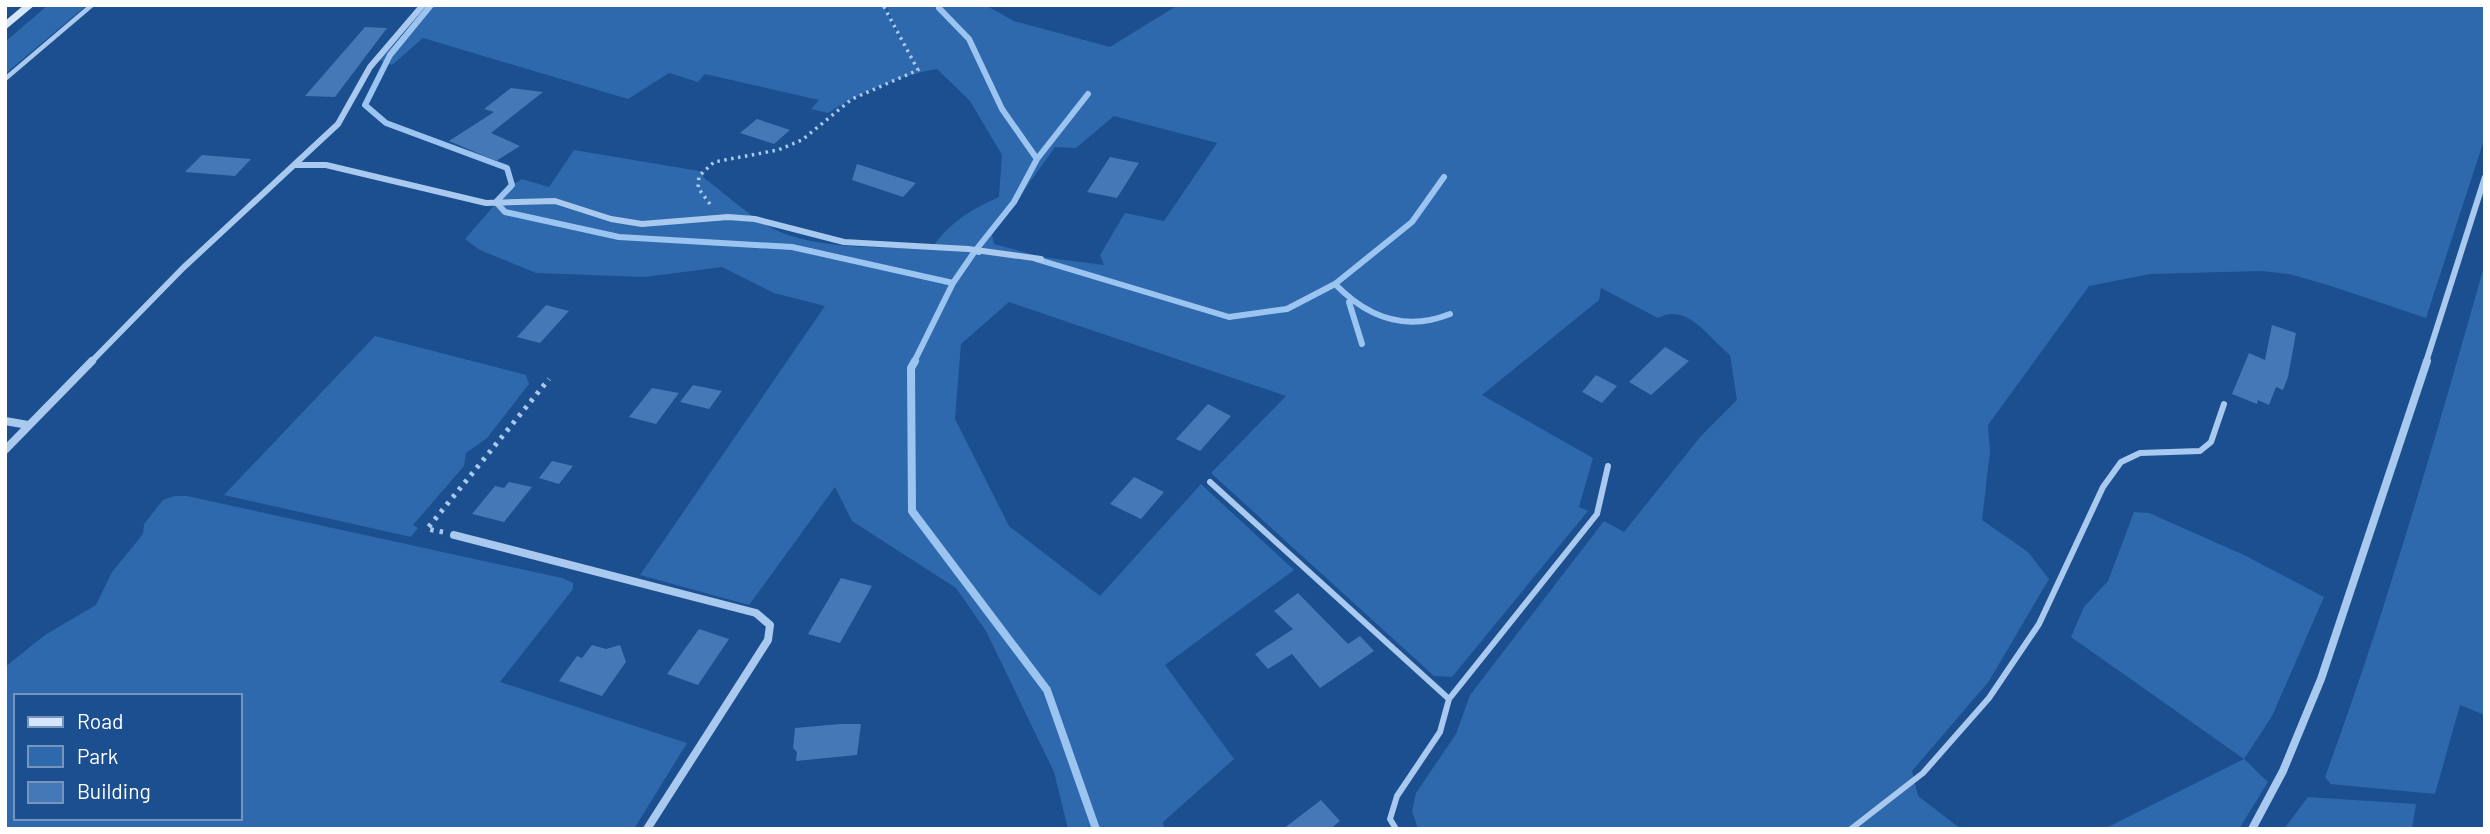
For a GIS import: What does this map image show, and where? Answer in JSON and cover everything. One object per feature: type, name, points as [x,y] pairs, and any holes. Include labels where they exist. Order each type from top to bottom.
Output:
[{"type":"main road","points":[[5,27],[30,5]]},
{"type":"street","points":[[5,450],[183,268],[338,124],[370,67],[423,5]]},
{"type":"street","points":[[295,165],[326,165],[486,203],[555,201],[642,225],[728,216],[755,219],[844,242],[968,249],[1041,258]]},
{"type":"street","points":[[2252,829],[2275,791],[2323,673],[2394,468],[2485,177]]},
{"type":"street","points":[[5,421],[28,425]]},
{"type":"street","points":[[454,535],[757,614],[770,625],[768,640],[647,829]]},
{"type":"lane","points":[[5,79],[92,5]]},
{"type":"lane","points":[[1851,829],[1923,773],[1989,698],[2039,624],[2103,487],[2121,462],[2140,453],[2200,451],[2211,442],[2224,404]]},
{"type":"lane","points":[[1396,829],[1390,819],[1397,796],[1440,732],[1449,699],[1597,514],[1608,466]]},
{"type":"lane","points":[[1210,482],[1449,699]]},
{"type":"path","points":[[728,216],[709,202],[698,188],[699,176],[708,166],[778,150],[802,140],[852,99],[918,69],[882,8],[883,5]]},
{"type":"path","points":[[454,535],[427,529],[549,379]]},
{"type":"green space","points":[[48,5],[87,5],[5,74],[5,42]]},
{"type":"green space","points":[[431,5],[884,5],[906,53],[886,5],[985,5],[1014,21],[1110,47],[1178,5],[2485,5],[2485,137],[2426,318],[2328,285],[2289,274],[2262,271],[2150,274],[2089,286],[1988,425],[1990,451],[1982,520],[2028,552],[2049,579],[1989,681],[1912,771],[1918,796],[1961,829],[1418,829],[1412,811],[1416,793],[1456,734],[1470,695],[1604,521],[1624,532],[1701,436],[1737,400],[1730,355],[1688,318],[1669,314],[1658,318],[1601,288],[1599,300],[1482,395],[1593,458],[1579,507],[1588,511],[1452,677],[1434,676],[1211,473],[1286,396],[1009,302],[961,344],[955,419],[1009,526],[1100,596],[1201,484],[1294,570],[1165,665],[1234,759],[1163,822],[1164,829],[1068,829],[1054,772],[986,631],[956,588],[852,521],[835,487],[749,605],[640,575],[825,306],[774,293],[722,267],[645,277],[536,273],[480,250],[465,239],[512,185],[522,179],[549,187],[574,150],[705,172],[703,177],[750,214],[769,227],[795,237],[854,246],[933,246],[962,217],[999,197],[1002,155],[970,101],[937,69],[881,86],[828,113],[811,109],[819,100],[705,74],[698,82],[669,73],[628,99],[423,38],[392,65],[379,60]],"holes":[[[1114,116],[1217,143],[1164,221],[1125,213],[1100,255],[1104,265],[1042,257],[994,244],[992,235],[1055,147],[1076,148]]]},
{"type":"green space","points":[[2485,263],[2485,715],[2460,705],[2435,794],[2331,784],[2325,777],[2390,586]]},
{"type":"green space","points":[[375,336],[526,375],[529,384],[487,438],[466,453],[464,466],[413,525],[418,528],[411,537],[224,495]]},
{"type":"green space","points":[[174,496],[187,496],[562,578],[573,583],[573,589],[500,682],[687,743],[634,829],[5,829],[5,667],[45,635],[96,605],[112,572],[143,534],[144,524],[163,500]]},
{"type":"green space","points":[[2134,512],[2149,513],[2244,555],[2324,597],[2272,716],[2244,759],[2071,637],[2084,607],[2108,581]]},
{"type":"green space","points":[[2244,759],[2268,782],[2239,829],[2104,829]]},
{"type":"green space","points":[[2308,797],[2416,804],[2412,829],[2284,829]]},
{"type":"building","points":[[365,27],[387,28],[335,97],[305,96]]},
{"type":"building","points":[[511,88],[543,92],[491,133],[520,146],[496,161],[449,141],[494,112],[484,109]]},
{"type":"building","points":[[757,119],[790,130],[774,144],[740,133]]},
{"type":"building","points":[[202,155],[251,159],[235,176],[185,172]]},
{"type":"building","points":[[1110,157],[1139,163],[1117,198],[1087,192]]},
{"type":"building","points":[[857,164],[916,183],[903,197],[852,180]]},
{"type":"building","points":[[546,305],[569,311],[540,343],[517,337]]},
{"type":"building","points":[[2272,325],[2296,333],[2288,377],[2283,390],[2276,387],[2269,405],[2258,400],[2257,404],[2232,394],[2249,353],[2265,360]]},
{"type":"building","points":[[1665,347],[1689,361],[1651,395],[1629,382]]},
{"type":"building","points":[[1596,375],[1617,386],[1602,403],[1582,392]]},
{"type":"building","points":[[693,385],[722,391],[709,409],[680,402]]},
{"type":"building","points":[[652,388],[679,393],[656,424],[629,417]]},
{"type":"building","points":[[1208,404],[1231,416],[1200,451],[1176,439]]},
{"type":"building","points":[[552,461],[573,466],[559,484],[539,478]]},
{"type":"building","points":[[1134,477],[1164,492],[1141,519],[1110,504]]},
{"type":"building","points":[[509,482],[532,487],[504,522],[472,514],[495,486],[504,488]]},
{"type":"building","points":[[841,578],[872,586],[840,643],[808,634]]},
{"type":"building","points":[[1298,593],[1348,644],[1360,636],[1374,651],[1320,688],[1292,654],[1268,669],[1255,654],[1293,629],[1274,611]]},
{"type":"building","points":[[699,629],[729,639],[698,685],[667,674]]},
{"type":"building","points":[[592,645],[606,649],[620,645],[626,662],[602,696],[559,681],[577,656],[582,658]]},
{"type":"building","points":[[861,724],[857,755],[796,761],[797,752],[793,748],[795,728]]},
{"type":"building","points":[[1321,800],[1340,821],[1330,829],[1283,829]]},
{"type":"waterway","points":[[431,5],[390,55],[365,105],[386,123],[507,168],[512,185],[496,202],[505,212],[619,237],[792,247],[953,283]]},
{"type":"waterway","points":[[939,8],[969,39],[1002,109],[1037,159]]},
{"type":"waterway","points":[[1037,159],[1088,94]]},
{"type":"waterway","points":[[975,251],[1014,202],[1037,159]]},
{"type":"waterway","points":[[1335,284],[1412,222],[1444,177]]},
{"type":"waterway","points":[[953,283],[975,251]]},
{"type":"waterway","points":[[975,251],[979,252]]},
{"type":"waterway","points":[[1036,259],[1229,317],[1287,309],[1335,284]]},
{"type":"waterway","points":[[914,362],[953,283]]},
{"type":"waterway","points":[[1335,284],[1360,305],[1388,318],[1418,322],[1450,314]]},
{"type":"waterway","points":[[1349,302],[1362,344]]},
{"type":"waterway","points":[[915,361],[911,368],[912,511],[1047,690],[1096,829]]}]
